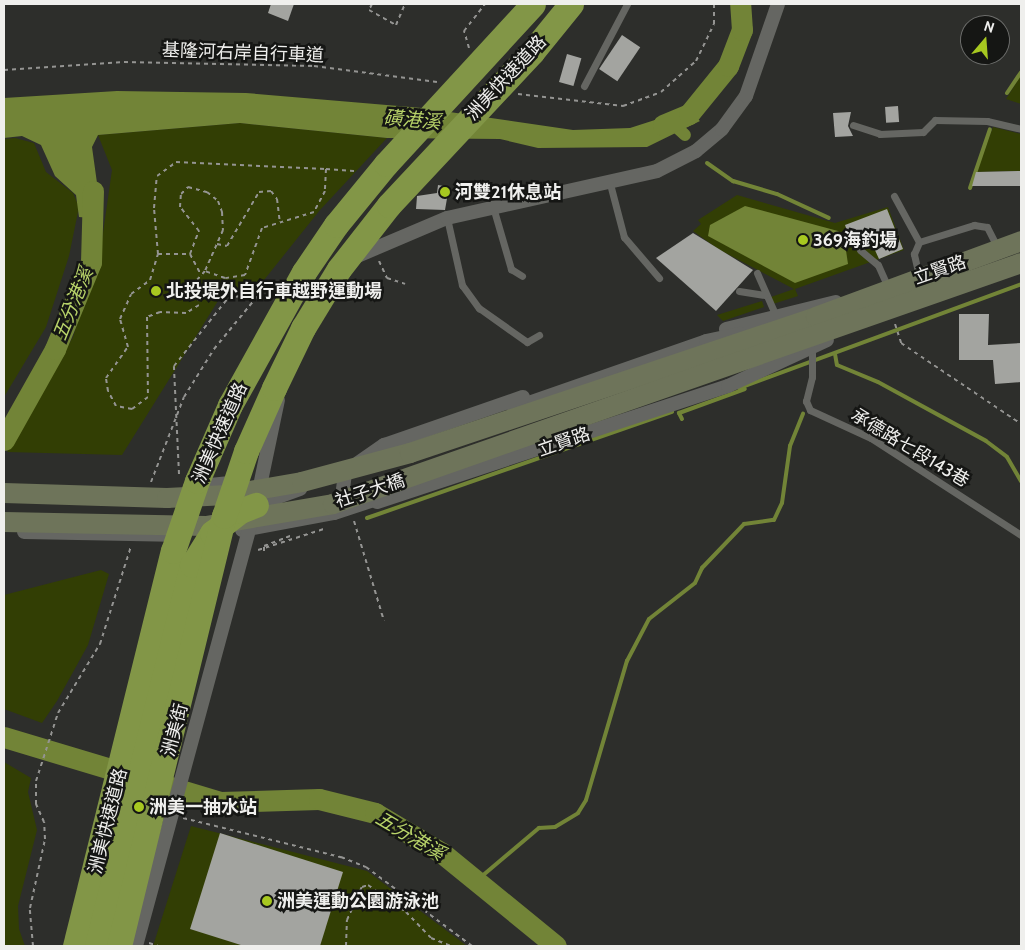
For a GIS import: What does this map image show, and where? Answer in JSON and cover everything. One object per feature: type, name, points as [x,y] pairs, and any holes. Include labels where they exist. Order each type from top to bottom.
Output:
[{"type":"highway","name":"洲美快速道路","points":[[75,946],[173,551],[197,481],[230,406],[304,272],[336,225],[386,164],[533,4]]},
{"type":"highway","name":"洲美快速道路","points":[[119,946],[224,516],[246,451],[274,388],[303,328],[340,269],[389,205],[532,52],[571,4]]},
{"type":"highway","points":[[97,946],[182,601],[198,565],[216,542],[253,514]]},
{"type":"street","points":[[380,244],[447,218],[609,180],[657,171],[696,151],[722,129],[746,96],[778,4]]},
{"type":"street","name":"立賢路","points":[[253,514],[350,506],[394,499],[728,386],[812,347],[888,288],[1021,242]]},
{"type":"street","name":"洲美街","points":[[136,946],[177,812],[185,764],[253,514],[277,402],[337,290],[380,244]]},
{"type":"street","points":[[993,252],[995,273]]},
{"type":"street","name":"立賢路","points":[[253,514],[345,473],[384,445],[707,334],[861,308],[890,310],[1021,264]]},
{"type":"street","name":"立賢路","points":[[712,352],[861,308]]},
{"type":"street","name":"立賢路","points":[[712,352],[774,322]]},
{"type":"street","points":[[4,484],[182,488],[303,472],[408,445],[712,352]]},
{"type":"street","name":"社子大橋","points":[[4,522],[197,526],[277,516],[361,496],[634,400],[712,352]]},
{"type":"street","name":"社子大橋","points":[[4,493],[167,498],[228,495],[302,482],[410,453],[712,352]]},
{"type":"street","points":[[4,531],[197,535],[279,525],[363,504],[554,437],[634,400]]},
{"type":"street","points":[[345,473],[343,490],[350,506]]},
{"type":"lane","points":[[584,86],[627,4]]},
{"type":"lane","points":[[853,125],[880,134],[923,132],[935,120],[987,121],[1021,129]]},
{"type":"lane","points":[[609,180],[624,236],[659,278]]},
{"type":"lane","points":[[894,196],[919,242]]},
{"type":"lane","points":[[493,206],[511,269],[522,276]]},
{"type":"lane","points":[[447,218],[462,285],[479,308],[527,342],[539,335]]},
{"type":"lane","points":[[919,242],[974,225],[987,227],[993,252]]},
{"type":"lane","points":[[919,242],[914,254],[919,277]]},
{"type":"lane","points":[[860,250],[878,265],[888,288]]},
{"type":"lane","points":[[757,273],[774,322]]},
{"type":"lane","points":[[739,290],[765,295]]},
{"type":"lane","name":"承德路七段143巷","points":[[812,347],[812,377],[806,402],[810,410],[870,438],[1021,535]]},
{"type":"path","points":[[372,4],[369,10],[396,24],[405,4]]},
{"type":"path","points":[[509,93],[623,106],[661,92],[680,79],[700,56],[714,24],[714,4]]},
{"type":"path","name":"基隆河右岸自行車道","points":[[4,70],[124,62],[314,66],[440,83]]},
{"type":"path","points":[[201,275],[190,254],[198,231],[180,207],[181,194],[188,187],[208,192],[218,201],[223,230],[205,271],[196,281],[199,305],[186,313],[160,312],[147,317],[148,397],[132,409],[116,406],[108,391],[106,378],[128,347],[120,319],[131,294],[150,280],[158,254],[154,208],[157,176],[176,162],[364,172]]},
{"type":"path","points":[[205,271],[225,278],[245,275],[262,228],[314,212],[325,191],[326,169]]},
{"type":"path","points":[[217,244],[227,246],[259,192],[271,191],[277,199],[280,223]]},
{"type":"path","points":[[380,244],[378,266],[387,278],[405,284]]},
{"type":"path","points":[[158,254],[190,254]]},
{"type":"path","points":[[180,482],[174,366],[228,298],[260,293]]},
{"type":"path","points":[[890,310],[901,343],[1021,424]]},
{"type":"path","points":[[350,506],[384,621]]},
{"type":"path","points":[[285,539],[264,546],[264,551],[333,526]]},
{"type":"path","points":[[33,946],[30,908],[45,839],[44,822],[36,804],[36,781],[58,713]]},
{"type":"path","points":[[177,812],[341,857],[366,867],[472,946]]},
{"type":"path","points":[[346,946],[347,920],[362,886],[368,885],[406,912],[431,938],[451,946]]},
{"type":"shaded area","points":[[1021,75],[1021,104],[1006,99]]},
{"type":"shaded area","name":"北投堤外自行車越野運動場","points":[[240,123],[387,138],[320,210],[252,295],[226,288],[122,455],[7,452],[73,337],[101,247],[112,170],[98,135]]},
{"type":"shaded area","points":[[993,127],[1021,134],[1021,171],[976,172]]},
{"type":"shaded area","points":[[15,138],[34,143],[46,172],[73,193],[79,207],[69,256],[46,327],[4,397],[4,139]]},
{"type":"shaded area","name":"369海釣場","points":[[737,195],[835,223],[888,207],[904,250],[795,289],[798,296],[773,304],[771,297],[794,289],[718,249],[693,231],[701,224],[698,220]]},
{"type":"shaded area","points":[[762,301],[764,307],[723,321],[717,315]]},
{"type":"shaded area","points":[[101,570],[109,574],[88,645],[57,701],[42,723],[4,709],[4,595]]},
{"type":"shaded area","points":[[4,762],[31,778],[28,792],[37,830],[18,906],[19,929],[25,946],[4,946]]},
{"type":"shaded area","points":[[191,826],[367,871],[467,946],[153,946]]},
{"type":"water","points":[[117,91],[246,93],[422,108],[573,130],[630,128],[686,110],[700,121],[647,147],[538,148],[500,139],[387,138],[240,123],[98,135],[92,147],[102,219],[79,217],[76,195],[55,176],[41,145],[22,136],[4,138],[4,98]]},
{"type":"water","points":[[745,206],[838,231],[844,237],[848,264],[795,283],[708,236],[710,225]]},
{"type":"building","points":[[271,4],[294,4],[288,21],[268,13]]},
{"type":"building","points":[[622,35],[640,47],[617,81],[599,69]]},
{"type":"building","points":[[567,54],[581,58],[573,86],[559,82]]},
{"type":"building","points":[[898,106],[899,122],[886,123],[885,107]]},
{"type":"building","points":[[851,112],[848,126],[853,136],[835,137],[833,113]]},
{"type":"building","points":[[1021,171],[1021,186],[972,186],[976,172]]},
{"type":"building","points":[[438,185],[449,187],[445,210],[416,209],[417,196],[437,193]]},
{"type":"building","points":[[887,209],[903,249],[879,259],[869,237],[862,240],[859,233],[849,237],[845,225]]},
{"type":"building","points":[[693,233],[753,270],[716,311],[656,258]]},
{"type":"building","points":[[959,314],[989,314],[988,345],[1021,343],[1021,382],[995,384],[993,360],[959,360]]},
{"type":"building","name":"洲美運動公園游泳池","points":[[220,833],[343,872],[320,946],[244,946],[190,929]]},
{"type":"waterway","name":"磺港溪","points":[[663,125],[689,114],[728,66],[742,30],[740,4]]},
{"type":"waterway","points":[[1007,93],[1021,72]]},
{"type":"waterway","points":[[671,122],[685,135]]},
{"type":"waterway","points":[[970,188],[990,129]]},
{"type":"waterway","points":[[707,163],[733,181],[777,194],[829,218]]},
{"type":"waterway","name":"五分港溪","points":[[4,440],[55,349],[91,262],[93,191]]},
{"type":"waterway","points":[[739,388],[1021,284]]},
{"type":"waterway","points":[[835,354],[837,365],[878,382],[986,441],[1007,457],[1021,481]]},
{"type":"waterway","points":[[682,419],[679,413],[745,389]]},
{"type":"waterway","points":[[367,518],[672,412]]},
{"type":"waterway","points":[[475,882],[539,828],[555,827],[578,813],[586,800],[627,661],[649,619],[695,583],[702,568],[744,524],[774,520],[782,503],[790,446],[803,414]]},
{"type":"waterway","name":"五分港溪","points":[[4,737],[220,802],[319,799],[375,813],[442,853],[556,946]]},
{"type":"place","name":"河雙21休息站","points":[[445,192]]},
{"type":"place","name":"369海釣場","points":[[803,240]]},
{"type":"place","name":"北投堤外自行車越野運動場","points":[[156,291]]},
{"type":"place","name":"洲美一抽水站","points":[[139,807]]},
{"type":"place","name":"洲美運動公園游泳池","points":[[267,901]]}]
